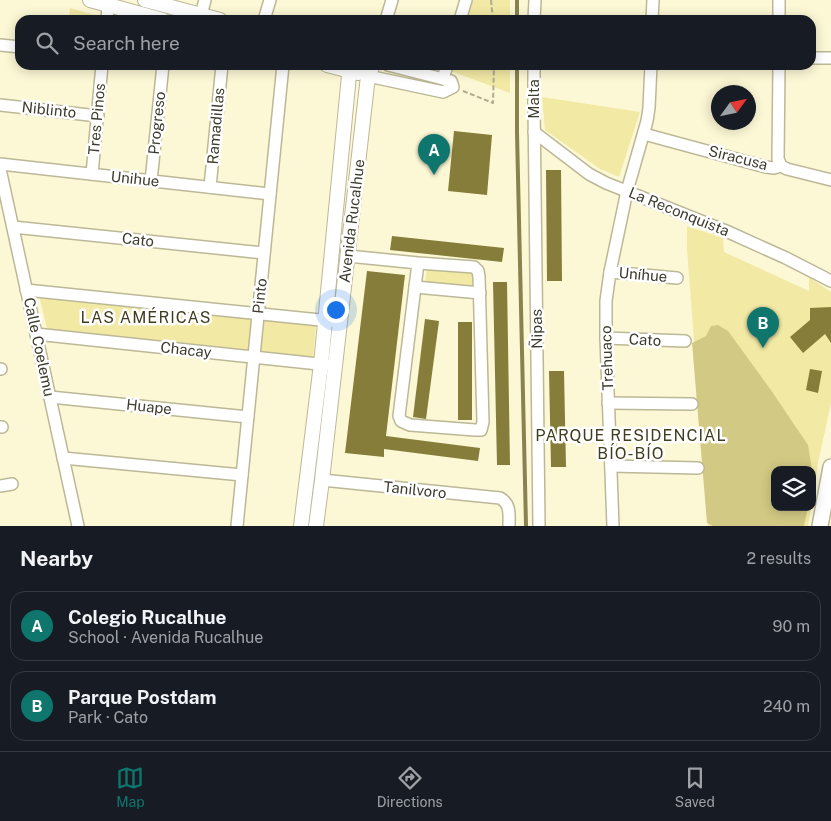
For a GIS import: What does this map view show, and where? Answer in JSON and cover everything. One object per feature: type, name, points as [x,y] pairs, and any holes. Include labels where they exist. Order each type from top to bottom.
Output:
[{"type":"main road","points":[[820,526],[831,468]]},
{"type":"street","points":[[90,0],[145,15]]},
{"type":"street","points":[[145,0],[201,15],[205,0]]},
{"type":"street","points":[[266,15],[270,0]]},
{"type":"street","points":[[388,15],[392,0]]},
{"type":"street","points":[[462,15],[466,0]]},
{"type":"street","points":[[534,0],[534,15]]},
{"type":"street","points":[[652,15],[653,0]]},
{"type":"street","points":[[779,0],[779,15]]},
{"type":"street","points":[[107,15],[108,5]]},
{"type":"street","points":[[0,46],[15,47]]},
{"type":"street","points":[[816,58],[831,58]]},
{"type":"street","name":"Tres Pinos","points":[[92,174],[102,70]]},
{"type":"street","name":"Progreso","points":[[151,181],[162,70]]},
{"type":"street","name":"Ramadillas","points":[[210,187],[222,70]]},
{"type":"street","name":"Pinto","points":[[237,526],[282,70]]},
{"type":"street","name":"Avenida Rucalhue","points":[[316,526],[322,480],[328,365],[326,320],[350,70]]},
{"type":"street","points":[[371,71],[443,92],[453,87],[450,81],[408,70]]},
{"type":"street","points":[[443,79],[446,70]]},
{"type":"street","name":"Malta","points":[[534,70],[534,132]]},
{"type":"street","name":"Trehuaco","points":[[613,526],[606,300],[627,192],[648,121],[651,70]]},
{"type":"street","points":[[779,70],[778,159],[781,166]]},
{"type":"street","name":"Avenida Rucalhue","points":[[301,526],[328,365],[340,322],[371,71]]},
{"type":"street","name":"Niblinto","points":[[0,105],[98,116]]},
{"type":"street","name":"La Reconquista","points":[[534,132],[589,174],[606,183],[726,231],[831,280]]},
{"type":"street","name":"Ñipas","points":[[534,132],[539,526]]},
{"type":"street","name":"Siracusa","points":[[644,134],[766,167],[774,168],[781,166],[831,180]]},
{"type":"street","name":"Unihue","points":[[0,164],[270,194]]},
{"type":"street","name":"Calle Coelemu","points":[[0,169],[78,526]]},
{"type":"street","name":"Cato","points":[[13,227],[264,253]]},
{"type":"street","points":[[348,256],[474,267],[478,271],[483,422],[481,430],[410,425],[401,422],[399,416],[418,263]]},
{"type":"street","name":"Uníhue","points":[[610,272],[677,278]]},
{"type":"street","points":[[415,287],[480,293]]},
{"type":"street","points":[[26,290],[340,322]]},
{"type":"street","name":"Chacay","points":[[36,334],[328,365]]},
{"type":"street","name":"Cato","points":[[606,338],[685,342]]},
{"type":"street","name":"Huape","points":[[50,397],[248,417]]},
{"type":"street","points":[[608,403],[692,404]]},
{"type":"street","points":[[63,458],[242,475]]},
{"type":"street","points":[[611,466],[698,468]]},
{"type":"street","name":"Tanilvoro","points":[[322,480],[500,498],[506,502],[508,508],[509,526]]},
{"type":"street","points":[[0,486],[12,484]]},
{"type":"path","points":[[491,0],[492,15]]},
{"type":"path","points":[[453,87],[493,103],[494,70]]},
{"type":"shaded area","points":[[459,0],[510,0],[510,15],[454,15]]},
{"type":"shaded area","points":[[70,8],[94,15],[69,15]]},
{"type":"shaded area","points":[[448,70],[510,70],[510,93]]},
{"type":"shaded area","points":[[542,97],[640,112],[619,177],[600,169],[545,130]]},
{"type":"shaded area","points":[[687,226],[723,238],[724,252],[809,291],[809,277],[831,292],[831,403],[816,475],[816,466],[771,466],[771,511],[810,511],[808,526],[708,526],[687,249]]},
{"type":"shaded area","points":[[427,265],[471,269],[475,275],[475,288],[425,283]]},
{"type":"shaded area","points":[[39,295],[249,316],[254,321],[251,348],[246,351],[48,333]]},
{"type":"shaded area","points":[[265,318],[316,323],[313,359],[262,355],[259,351],[262,322]]},
{"type":"shaded area","points":[[718,325],[728,331],[808,445],[811,466],[771,466],[771,511],[807,511],[804,526],[713,526],[707,523],[692,343],[706,336],[711,326]]},
{"type":"building","points":[[454,131],[492,135],[487,195],[448,191]]},
{"type":"building","points":[[546,170],[561,170],[562,281],[547,281]]},
{"type":"building","points":[[392,236],[504,248],[502,262],[390,250]]},
{"type":"building","points":[[367,271],[405,275],[386,436],[480,448],[478,461],[384,449],[384,457],[345,453]]},
{"type":"building","points":[[493,282],[507,282],[510,465],[497,465]]},
{"type":"building","points":[[831,307],[831,343],[825,334],[803,353],[790,337],[810,320],[810,308]]},
{"type":"building","points":[[425,319],[439,321],[426,419],[413,417]]},
{"type":"building","points":[[458,322],[472,322],[472,420],[458,420]]},
{"type":"building","points":[[810,369],[822,371],[818,393],[806,390]]},
{"type":"building","points":[[549,371],[564,371],[566,467],[551,467]]},
{"type":"waterway","points":[[517,0],[517,15]]},
{"type":"waterway","points":[[517,70],[526,526]]},
{"type":"place","name":"Colegio Rucalhue","points":[[434,175]]},
{"type":"place","name":"Parque Postdam","points":[[763,348]]},
{"type":"district","name":"LAS AMÉRICAS","points":[[146,317]]},
{"type":"district","name":"PARQUE RESIDENCIAL BÍO-BÍO","points":[[631,444]]}]
